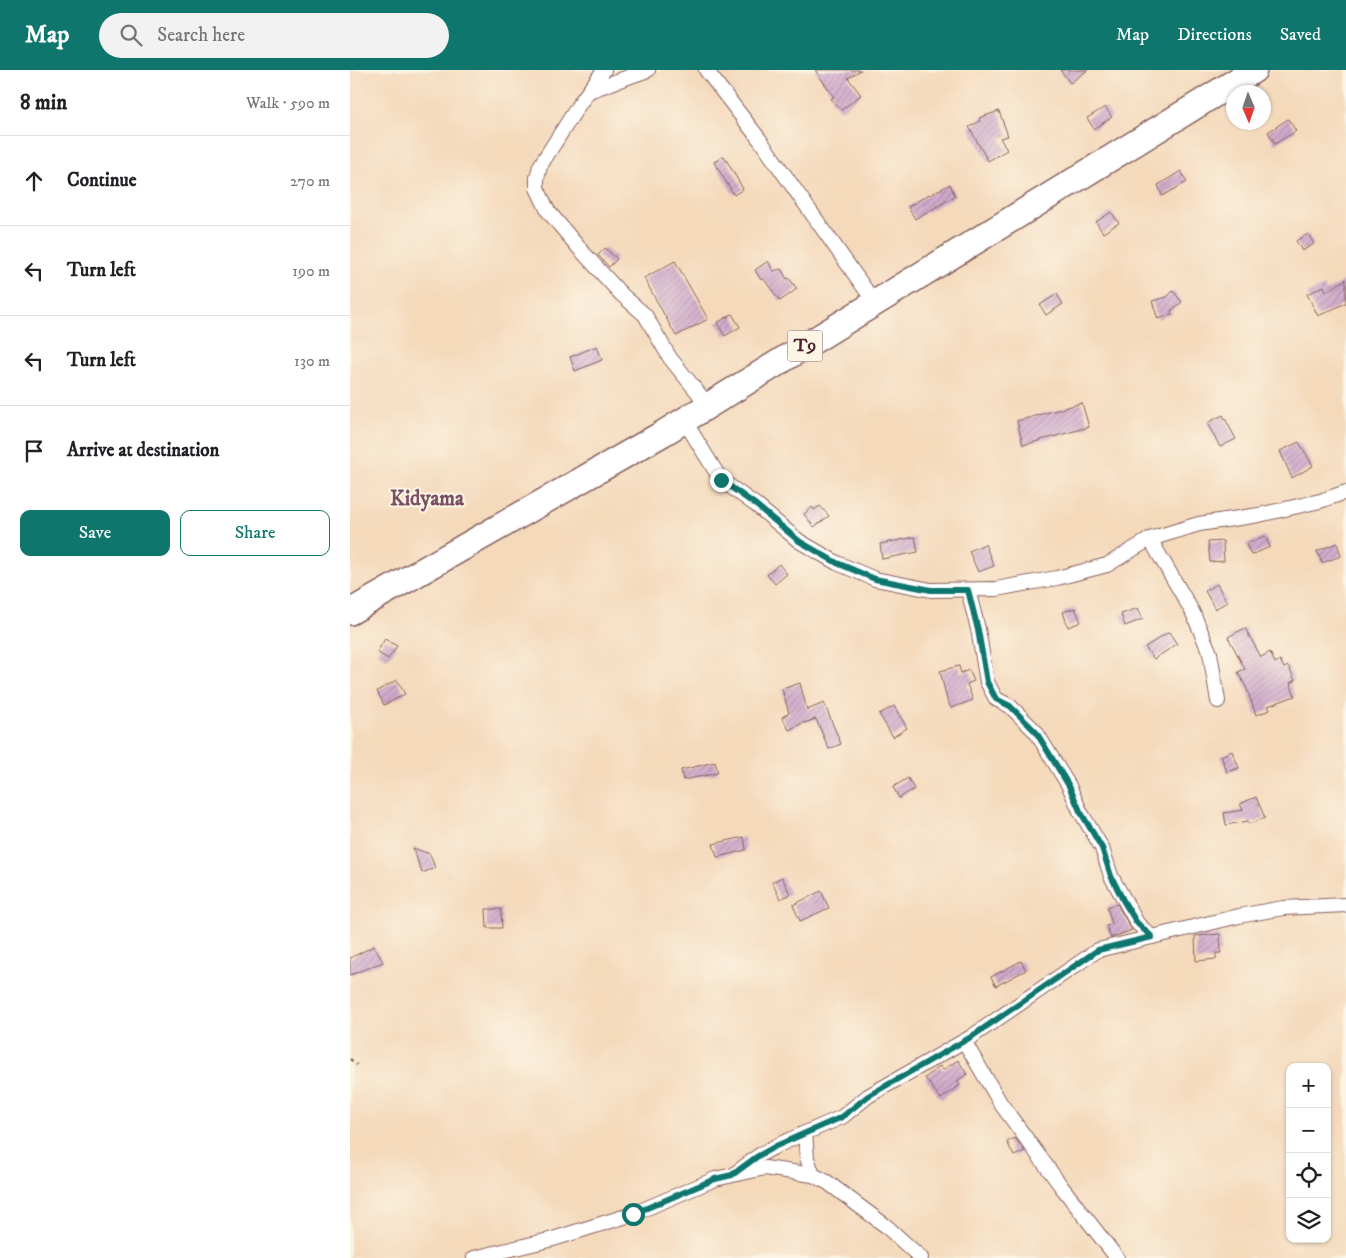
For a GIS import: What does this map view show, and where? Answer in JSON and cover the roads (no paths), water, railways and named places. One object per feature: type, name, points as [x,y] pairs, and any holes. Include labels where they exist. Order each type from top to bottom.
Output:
[{"type":"highway","name":"T9","points":[[350,612],[684,420],[1254,70]]},
{"type":"street","points":[[604,70],[580,103],[540,166],[537,188],[548,211],[579,248],[621,294],[645,315],[670,358],[708,405]]},
{"type":"street","points":[[589,91],[648,70]]},
{"type":"street","points":[[706,70],[760,140],[875,303]]},
{"type":"street","points":[[684,420],[721,480],[756,505],[799,541],[829,559],[875,579],[931,590],[996,589],[1048,580],[1108,565],[1150,539],[1199,524],[1259,515],[1320,501],[1346,492]]},
{"type":"street","points":[[1150,539],[1192,611],[1210,653],[1218,701]]},
{"type":"street","points":[[968,590],[978,630],[987,682],[996,699],[1010,706],[1036,732],[1069,786],[1080,811],[1102,848],[1111,876],[1124,902],[1137,923],[1152,937]]},
{"type":"street","points":[[732,1175],[758,1156],[776,1146],[842,1117],[868,1096],[964,1041],[1098,950],[1239,916],[1283,908],[1346,905]]},
{"type":"street","points":[[964,1041],[1001,1104],[1117,1258]]},
{"type":"street","points":[[805,1133],[807,1158],[813,1175]]},
{"type":"street","points":[[474,1258],[553,1239],[633,1214],[715,1179],[765,1168],[813,1175],[827,1182],[886,1226],[921,1258]]},
{"type":"district","name":"Kidyama","points":[[427,499]]}]
